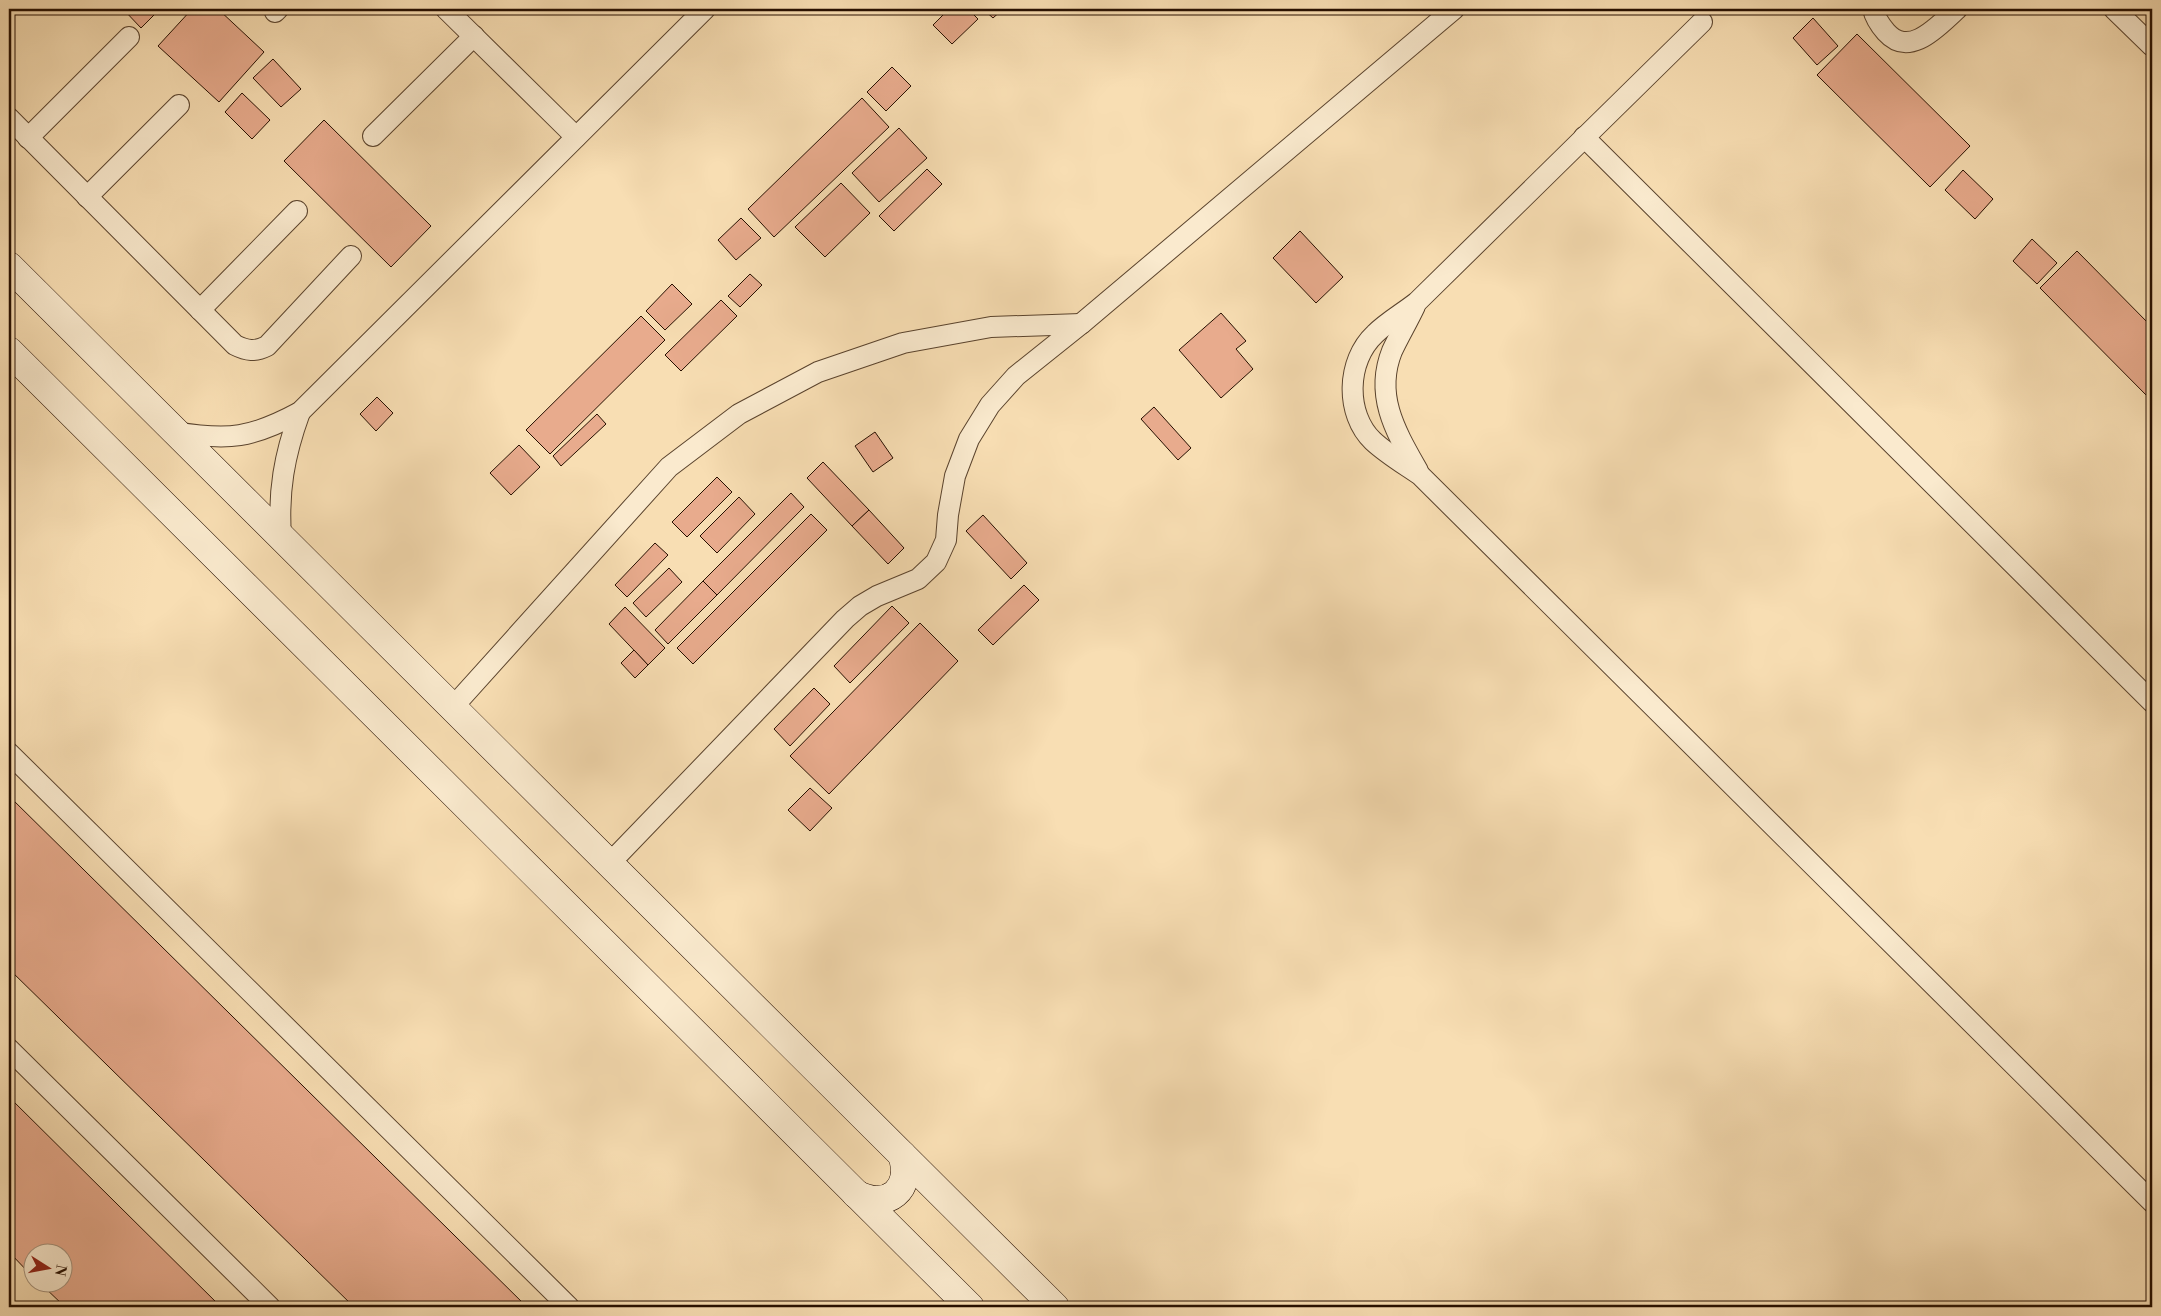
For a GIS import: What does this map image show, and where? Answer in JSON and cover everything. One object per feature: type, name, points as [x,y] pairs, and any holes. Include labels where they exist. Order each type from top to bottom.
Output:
[{"type":"street","points":[[9,266],[1055,1307]]},
{"type":"street","points":[[9,351],[970,1307]]},
{"type":"street","points":[[856,1194],[866,1200],[878,1201],[890,1197],[900,1190],[905,1179],[906,1166],[902,1155]]},
{"type":"lane","points":[[446,9],[576,137]]},
{"type":"lane","points":[[175,432],[207,438],[240,436],[271,428],[300,412],[705,9]]},
{"type":"lane","points":[[609,864],[845,619],[860,606],[877,596],[918,579],[936,562],[946,540],[948,515],[955,476],[969,439],[985,413],[1016,376],[1081,324],[1454,9]]},
{"type":"lane","points":[[1873,9],[1876,19],[1887,33],[1893,38],[1909,42],[1924,38],[1957,9]]},
{"type":"lane","points":[[2114,9],[2152,46]]},
{"type":"lane","points":[[1702,22],[1417,302],[1373,335],[1360,354],[1353,376],[1352,399],[1359,422],[1372,440],[1420,475],[2152,1202]]},
{"type":"lane","points":[[373,136],[474,36]]},
{"type":"lane","points":[[28,138],[129,37]]},
{"type":"lane","points":[[87,197],[179,105]]},
{"type":"lane","points":[[9,118],[235,345],[242,349],[259,350],[273,340],[351,256]]},
{"type":"lane","points":[[1584,137],[2152,702]]},
{"type":"lane","points":[[200,310],[297,211]]},
{"type":"lane","points":[[1417,302],[1392,351],[1385,384],[1390,418],[1420,475]]},
{"type":"lane","points":[[452,708],[670,467],[739,414],[818,372],[903,343],[991,327],[1081,324]]},
{"type":"lane","points":[[281,537],[279,506],[282,474],[288,442],[300,412]]},
{"type":"lane","points":[[9,753],[569,1307]]},
{"type":"lane","points":[[9,1049],[270,1307]]},
{"type":"building","points":[[123,9],[158,9],[159,10],[141,28]]},
{"type":"building","points":[[192,9],[218,9],[264,52],[219,102],[158,46]]},
{"type":"building","points":[[949,9],[968,9],[978,19],[952,44],[933,25]]},
{"type":"building","points":[[983,9],[1003,9],[993,18]]},
{"type":"building","points":[[1813,18],[1838,46],[1817,65],[1793,38]]},
{"type":"building","points":[[1857,34],[1970,146],[1930,187],[1817,75]]},
{"type":"building","points":[[273,59],[301,89],[281,107],[253,78]]},
{"type":"building","points":[[892,67],[911,86],[886,111],[867,92]]},
{"type":"building","points":[[242,93],[270,120],[252,139],[225,112]]},
{"type":"building","points":[[862,98],[889,127],[774,237],[748,209]]},
{"type":"building","points":[[324,120],[431,226],[391,267],[284,161]]},
{"type":"building","points":[[899,128],[927,158],[879,202],[852,173]]},
{"type":"building","points":[[927,169],[942,184],[894,231],[879,216]]},
{"type":"building","points":[[1963,170],[1993,199],[1975,219],[1945,190]]},
{"type":"building","points":[[841,183],[870,213],[825,257],[795,227]]},
{"type":"building","points":[[741,218],[761,238],[736,260],[718,240]]},
{"type":"building","points":[[1300,231],[1343,277],[1316,303],[1273,258]]},
{"type":"building","points":[[2032,239],[2057,263],[2037,284],[2013,261]]},
{"type":"building","points":[[2077,251],[2152,327],[2152,397],[2150,399],[2040,288]]},
{"type":"building","points":[[750,274],[762,285],[740,307],[728,296]]},
{"type":"building","points":[[672,284],[692,304],[665,330],[646,311]]},
{"type":"building","points":[[721,300],[737,316],[681,371],[665,355]]},
{"type":"building","points":[[1221,313],[1246,341],[1236,349],[1253,369],[1221,398],[1179,350]]},
{"type":"building","points":[[641,316],[665,340],[550,454],[526,430]]},
{"type":"building","points":[[377,397],[393,413],[376,431],[360,414]]},
{"type":"building","points":[[1154,407],[1191,448],[1178,460],[1141,419]]},
{"type":"building","points":[[597,414],[606,424],[561,466],[553,456]]},
{"type":"building","points":[[875,432],[893,458],[873,472],[855,446]]},
{"type":"building","points":[[519,445],[540,467],[511,495],[490,473]]},
{"type":"building","points":[[823,462],[869,510],[852,526],[807,478]]},
{"type":"building","points":[[717,477],[732,492],[687,537],[672,522]]},
{"type":"building","points":[[791,493],[804,507],[717,595],[703,581]]},
{"type":"building","points":[[739,497],[755,514],[717,553],[700,536]]},
{"type":"building","points":[[869,510],[904,548],[888,564],[852,526]]},
{"type":"building","points":[[811,514],[827,530],[693,664],[677,648]]},
{"type":"building","points":[[983,515],[1027,563],[1011,579],[966,531]]},
{"type":"building","points":[[655,543],[668,555],[627,597],[615,585]]},
{"type":"building","points":[[669,568],[682,582],[646,617],[633,603]]},
{"type":"building","points":[[703,581],[717,595],[668,644],[655,630]]},
{"type":"building","points":[[1024,585],[1039,600],[993,645],[978,630]]},
{"type":"building","points":[[892,606],[909,623],[850,683],[834,666]]},
{"type":"building","points":[[625,607],[665,648],[648,665],[609,624]]},
{"type":"building","points":[[920,623],[958,661],[829,794],[790,756]]},
{"type":"building","points":[[634,650],[648,665],[635,678],[621,663]]},
{"type":"building","points":[[814,688],[830,704],[790,746],[774,729]]},
{"type":"building","points":[[810,788],[832,808],[810,831],[788,810]]},
{"type":"building","points":[[9,796],[527,1307],[354,1307],[9,969]]},
{"type":"building","points":[[9,1097],[221,1307],[65,1307],[51,1294],[72,1294],[72,1244],[22,1244],[22,1266],[9,1252]]}]
